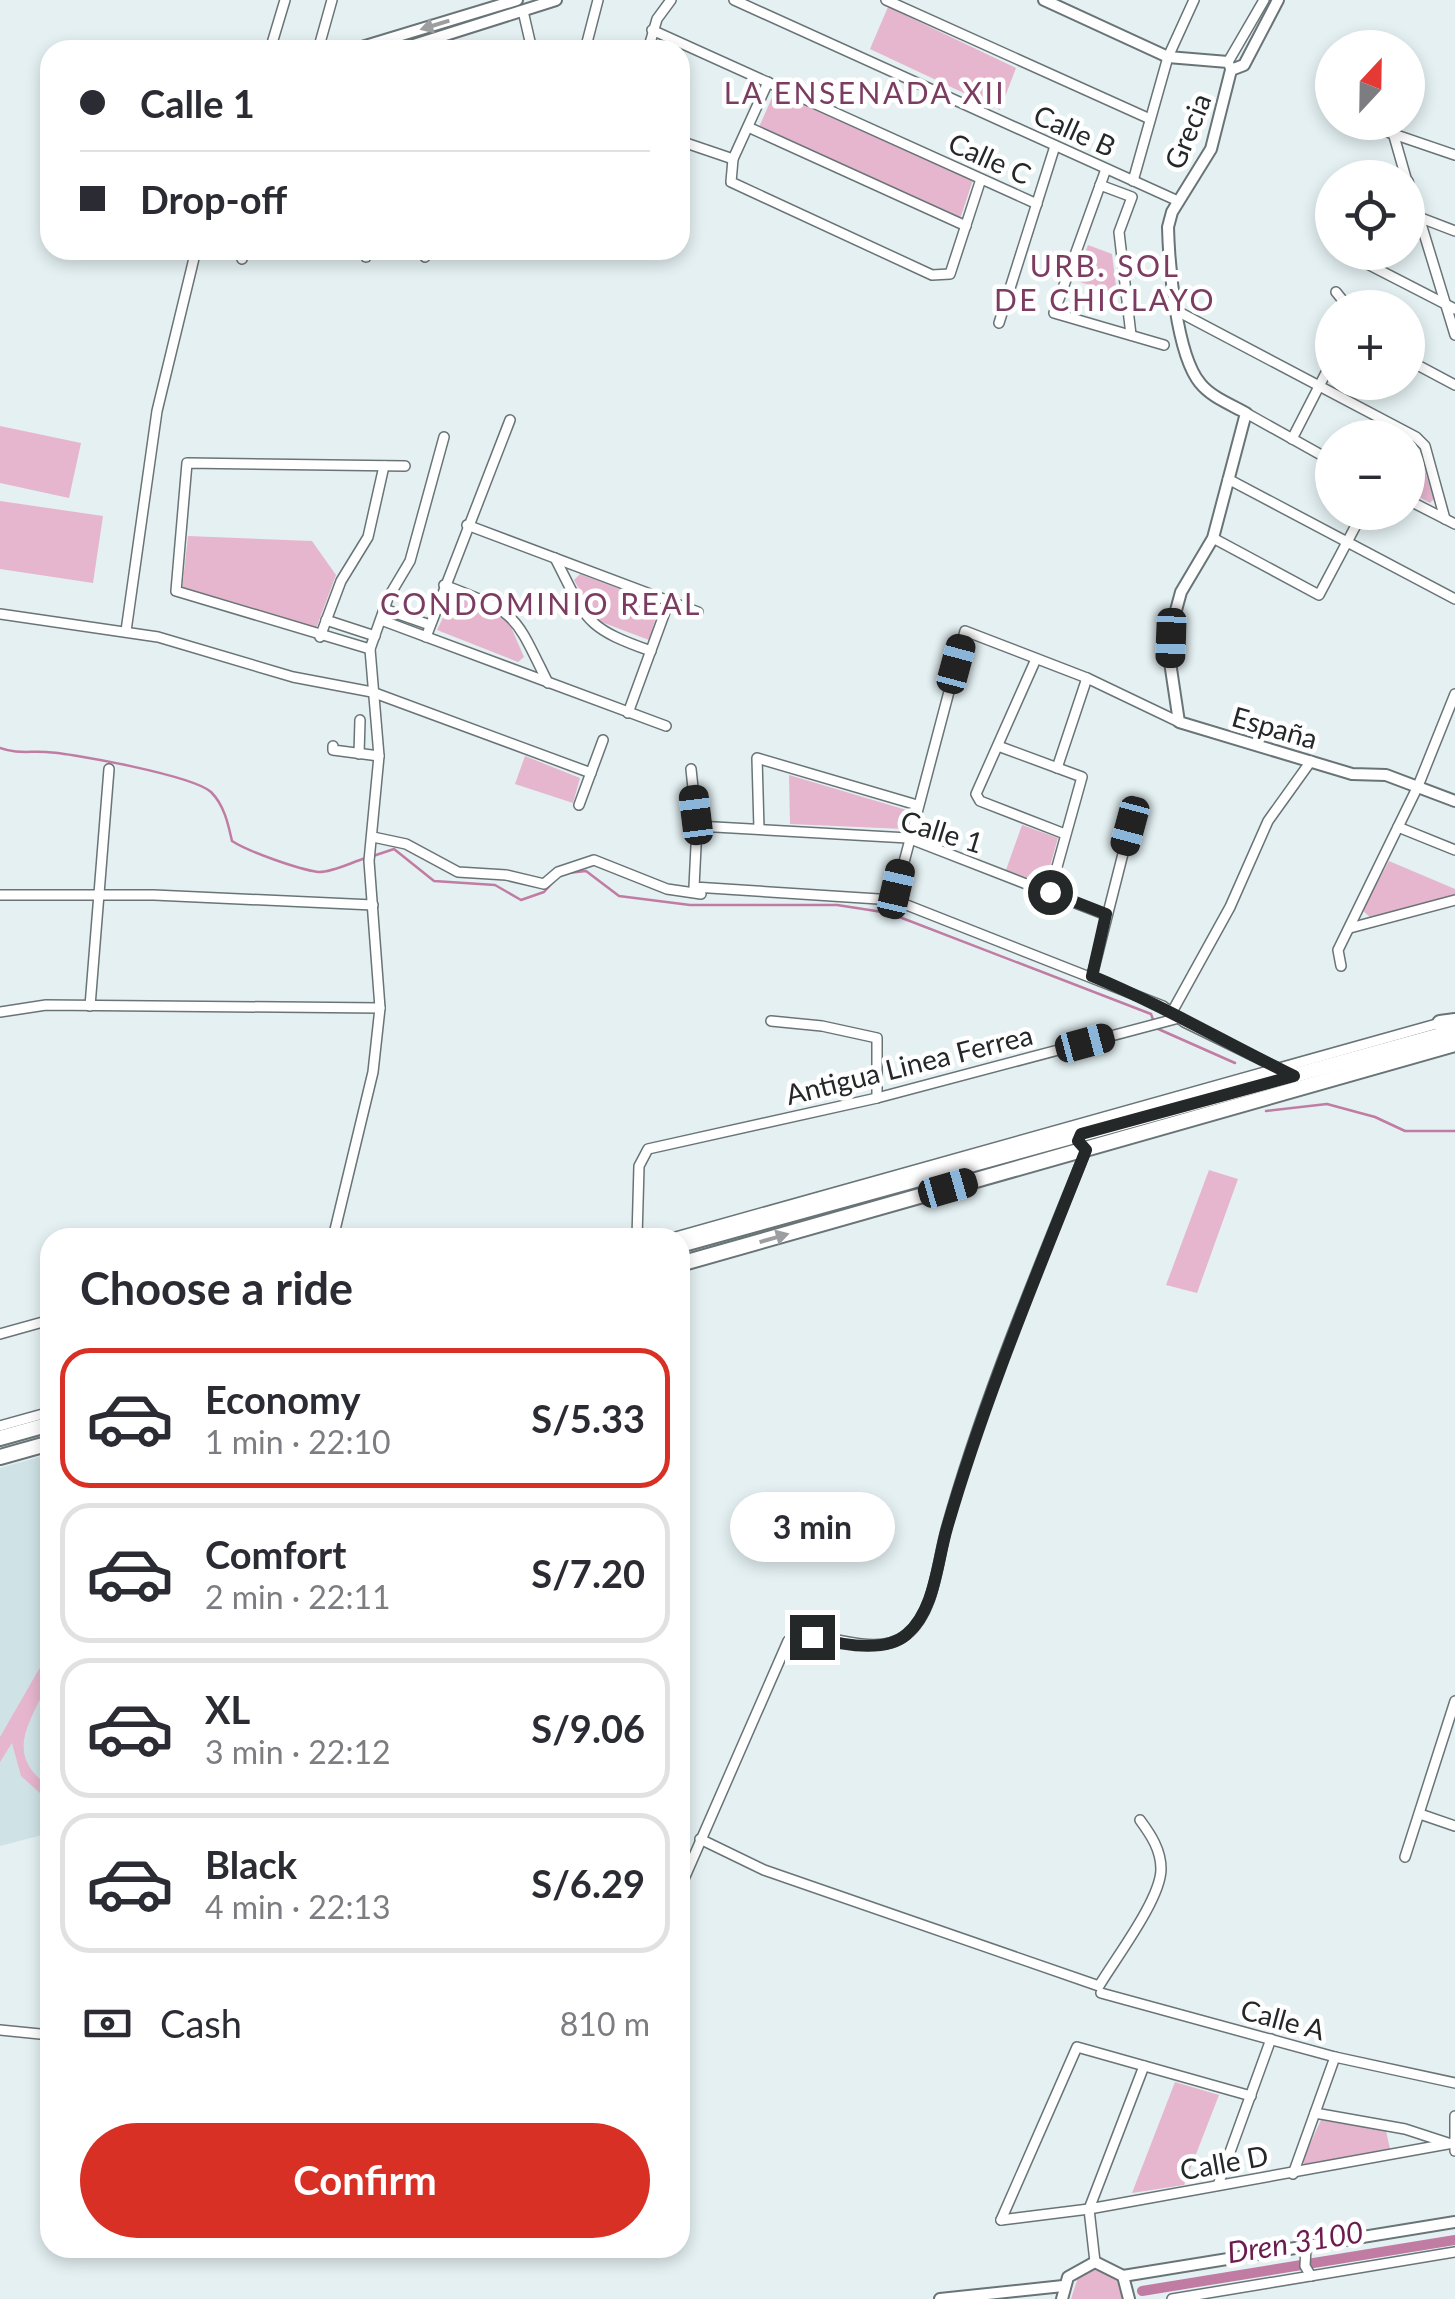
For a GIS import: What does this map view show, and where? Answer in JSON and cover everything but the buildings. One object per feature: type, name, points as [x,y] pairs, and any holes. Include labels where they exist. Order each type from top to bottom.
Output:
[{"type":"main road","points":[[690,1242],[1455,1030]]},
{"type":"main road","points":[[690,1261],[1455,1044]]},
{"type":"main road","points":[[1081,1134],[1078,1141],[1086,1150]]},
{"type":"main road","points":[[0,1438],[40,1427]]},
{"type":"main road","points":[[0,1457],[40,1446]]},
{"type":"street","points":[[273,40],[285,0]]},
{"type":"street","points":[[321,40],[332,0]]},
{"type":"street","points":[[385,40],[517,0]]},
{"type":"street","points":[[430,40],[556,0]]},
{"type":"street","points":[[588,40],[598,0]]},
{"type":"street","points":[[650,40],[671,0]]},
{"type":"street","name":"Calle B","points":[[734,0],[1178,201]]},
{"type":"street","points":[[886,0],[1150,119]]},
{"type":"street","points":[[1044,0],[1168,56],[1230,66],[1244,65],[1278,0]]},
{"type":"street","points":[[1133,181],[1168,56],[1194,0]]},
{"type":"street","points":[[1230,66],[1264,0]]},
{"type":"street","points":[[523,11],[530,40]]},
{"type":"street","name":"Calle C","points":[[652,30],[674,40]]},
{"type":"street","name":"Calle C","points":[[690,47],[1037,204]]},
{"type":"street","name":"Grecia","points":[[1230,66],[1210,149],[1178,201],[1168,227],[1179,312],[1194,375],[1216,396],[1246,413]]},
{"type":"street","points":[[768,82],[734,158],[731,182],[939,278],[950,274],[982,179]]},
{"type":"street","points":[[748,127],[966,226]]},
{"type":"street","points":[[1408,140],[1455,154]]},
{"type":"street","points":[[690,144],[734,158]]},
{"type":"street","points":[[1000,324],[1055,146]]},
{"type":"street","points":[[1106,169],[1054,312],[1164,344]]},
{"type":"street","points":[[1100,184],[1132,197],[1119,232],[1131,335]]},
{"type":"street","points":[[1425,220],[1455,231]]},
{"type":"street","points":[[1425,235],[1450,307],[1455,335]]},
{"type":"street","points":[[126,632],[157,411],[194,260]]},
{"type":"street","points":[[1379,270],[1450,307]]},
{"type":"street","points":[[1179,312],[1315,381]]},
{"type":"street","points":[[1425,369],[1455,384]]},
{"type":"street","points":[[1292,439],[1315,394]]},
{"type":"street","points":[[1350,400],[1416,436],[1424,446],[1450,522]]},
{"type":"street","points":[[1179,722],[1170,662],[1175,614],[1181,592],[1213,538],[1246,413],[1315,452]]},
{"type":"street","points":[[426,637],[510,420]]},
{"type":"street","points":[[335,1228],[373,1072],[380,1008],[370,861],[379,756],[370,650],[410,561],[444,437]]},
{"type":"street","points":[[370,650],[176,591],[187,463],[405,466]]},
{"type":"street","points":[[320,637],[341,581],[368,537],[384,466]]},
{"type":"street","points":[[1228,478],[1455,599]]},
{"type":"street","points":[[1425,509],[1450,522]]},
{"type":"street","points":[[467,526],[698,612]]},
{"type":"street","points":[[1213,538],[1319,595],[1354,530]]},
{"type":"street","points":[[555,558],[586,622],[602,633],[651,650]]},
{"type":"street","points":[[444,585],[503,608],[518,621],[548,684]]},
{"type":"street","points":[[628,713],[669,601]]},
{"type":"street","points":[[0,614],[174,641],[293,677],[372,692],[591,773]]},
{"type":"street","points":[[383,614],[430,625]]},
{"type":"street","points":[[383,614],[426,637],[666,726]]},
{"type":"street","points":[[326,620],[374,636]]},
{"type":"street","name":"España","points":[[917,806],[965,631],[1087,678],[1179,722],[1312,761],[1418,786],[1455,802]]},
{"type":"street","points":[[1036,659],[978,799],[1066,834]]},
{"type":"street","points":[[1057,768],[1087,678]]},
{"type":"street","points":[[1341,966],[1338,950],[1418,786],[1455,694]]},
{"type":"street","points":[[360,720],[360,754]]},
{"type":"street","points":[[579,805],[604,740]]},
{"type":"street","points":[[333,746],[332,750],[379,756]]},
{"type":"street","points":[[998,746],[1082,777],[1050,892]]},
{"type":"street","points":[[759,829],[757,758],[917,806],[894,900]]},
{"type":"street","points":[[1176,1015],[1268,821],[1312,761]]},
{"type":"street","points":[[90,1006],[109,769]]},
{"type":"street","points":[[691,769],[697,826],[694,887],[894,900],[1092,976],[1294,1076]]},
{"type":"street","name":"Calle 1","points":[[697,826],[908,838],[1106,914]]},
{"type":"street","points":[[1092,976],[1130,826]]},
{"type":"street","points":[[1398,827],[1455,850]]},
{"type":"street","points":[[372,842],[392,838],[458,872],[506,875],[544,884],[558,872],[594,860],[667,889],[701,894]]},
{"type":"street","points":[[0,895],[372,905]]},
{"type":"street","points":[[1350,928],[1455,900]]},
{"type":"street","points":[[0,1012],[46,1005],[380,1008]]},
{"type":"street","name":"Antigua Linea Ferrea","points":[[637,1228],[639,1166],[648,1149],[877,1098],[1176,1015]]},
{"type":"street","points":[[771,1022],[872,1035],[879,1046],[877,1098]]},
{"type":"street","points":[[690,1233],[1447,1022]]},
{"type":"street","points":[[690,1864],[788,1641],[802,1635],[852,1644],[891,1642],[907,1634],[922,1616],[947,1526],[1004,1364],[1086,1150]]},
{"type":"street","points":[[0,1334],[40,1323]]},
{"type":"street","points":[[0,1426],[40,1415]]},
{"type":"street","points":[[1406,1856],[1455,1701]]},
{"type":"street","points":[[1420,1814],[1455,1826]]},
{"type":"street","points":[[700,1840],[764,1870],[1099,1986],[1155,1892],[1162,1871],[1156,1841],[1140,1820]]},
{"type":"street","name":"Calle A","points":[[1101,1993],[1271,2040],[1455,2084]]},
{"type":"street","points":[[0,2030],[40,2034]]},
{"type":"street","points":[[1218,2185],[1271,2040]]},
{"type":"street","name":"Calle D","points":[[1144,2066],[1077,2047],[1001,2220],[1089,2209],[1453,2146]]},
{"type":"street","points":[[1293,2174],[1335,2056]]},
{"type":"street","points":[[1095,2262],[1089,2209],[1144,2066],[1251,2096]]},
{"type":"street","points":[[1315,2113],[1421,2133],[1453,2146],[1455,2116]]},
{"type":"street","points":[[1419,2152],[1421,2133]]},
{"type":"street","points":[[1062,2299],[1063,2286],[1075,2269],[1095,2262],[1123,2276],[1305,2250],[1455,2222]]},
{"type":"street","points":[[1305,2250],[1309,2274]]},
{"type":"street","points":[[1172,2299],[1455,2252]]},
{"type":"street","points":[[1123,2276],[1129,2299]]},
{"type":"street","points":[[940,2299],[1063,2286]]},
{"type":"shaded area","points":[[888,7],[1016,68],[1000,110],[870,49]]},
{"type":"shaded area","points":[[775,91],[973,180],[960,219],[759,127]]},
{"type":"shaded area","points":[[1088,245],[1112,254],[1117,294],[1074,280]]},
{"type":"shaded area","points":[[0,426],[81,443],[69,498],[0,483]]},
{"type":"shaded area","points":[[1425,471],[1434,499],[1430,503],[1425,500]]},
{"type":"shaded area","points":[[0,501],[103,516],[93,583],[0,569]]},
{"type":"shaded area","points":[[188,536],[312,541],[336,575],[317,626],[182,589]]},
{"type":"shaded area","points":[[580,574],[660,604],[649,640],[596,620],[574,580]]},
{"type":"shaded area","points":[[454,595],[508,620],[524,657],[518,662],[437,630]]},
{"type":"shaded area","points":[[525,756],[580,778],[573,803],[515,784]]},
{"type":"shaded area","points":[[789,775],[910,811],[904,829],[790,824]]},
{"type":"shaded area","points":[[1022,825],[1058,838],[1045,884],[1006,870]]},
{"type":"shaded area","points":[[1389,861],[1455,889],[1455,896],[1372,919],[1362,910]]},
{"type":"shaded area","points":[[1209,1170],[1238,1179],[1197,1293],[1166,1285]]},
{"type":"shaded area","points":[[40,1457],[40,1836],[0,1846],[0,1468]]},
{"type":"shaded area","points":[[40,1667],[40,1697],[29,1722],[24,1749],[27,1761],[40,1778],[40,1793],[21,1776],[12,1743],[0,1762],[0,1737]]},
{"type":"shaded area","points":[[1175,2082],[1219,2095],[1184,2185],[1132,2193]]},
{"type":"shaded area","points":[[1321,2120],[1386,2131],[1391,2153],[1308,2168],[1302,2161]]},
{"type":"shaded area","points":[[1093,2269],[1118,2278],[1124,2299],[1071,2299],[1078,2277]]},
{"type":"waterway","points":[[0,748],[105,761],[200,786],[219,803],[232,841],[299,867],[323,872],[366,858]]},
{"type":"waterway","points":[[373,856],[394,849],[434,881],[495,885],[521,900],[544,892],[553,882]]},
{"type":"waterway","points":[[567,873],[586,871],[619,896],[690,905],[837,905],[889,913],[1151,1014],[1156,1028],[1235,1063]]},
{"type":"waterway","points":[[1266,1111],[1327,1104],[1375,1117],[1405,1131],[1455,1131]]},
{"type":"waterway","name":"Dren 3100","points":[[1142,2291],[1455,2240]]},
{"type":"district","name":"LA ENSENADA XII","points":[[865,92]]},
{"type":"district","name":"URB. SOL DE CHICLAYO","points":[[1105,282]]},
{"type":"district","name":"CONDOMINIO REAL","points":[[541,603]]},
{"type":"route","points":[[812,1637],[852,1644],[891,1642],[907,1634],[922,1616],[947,1526],[1017,1326],[1086,1150],[1078,1141],[1081,1134],[1294,1076],[1184,1022],[1163,1006],[1092,976],[1106,914],[1050,892]]}]
